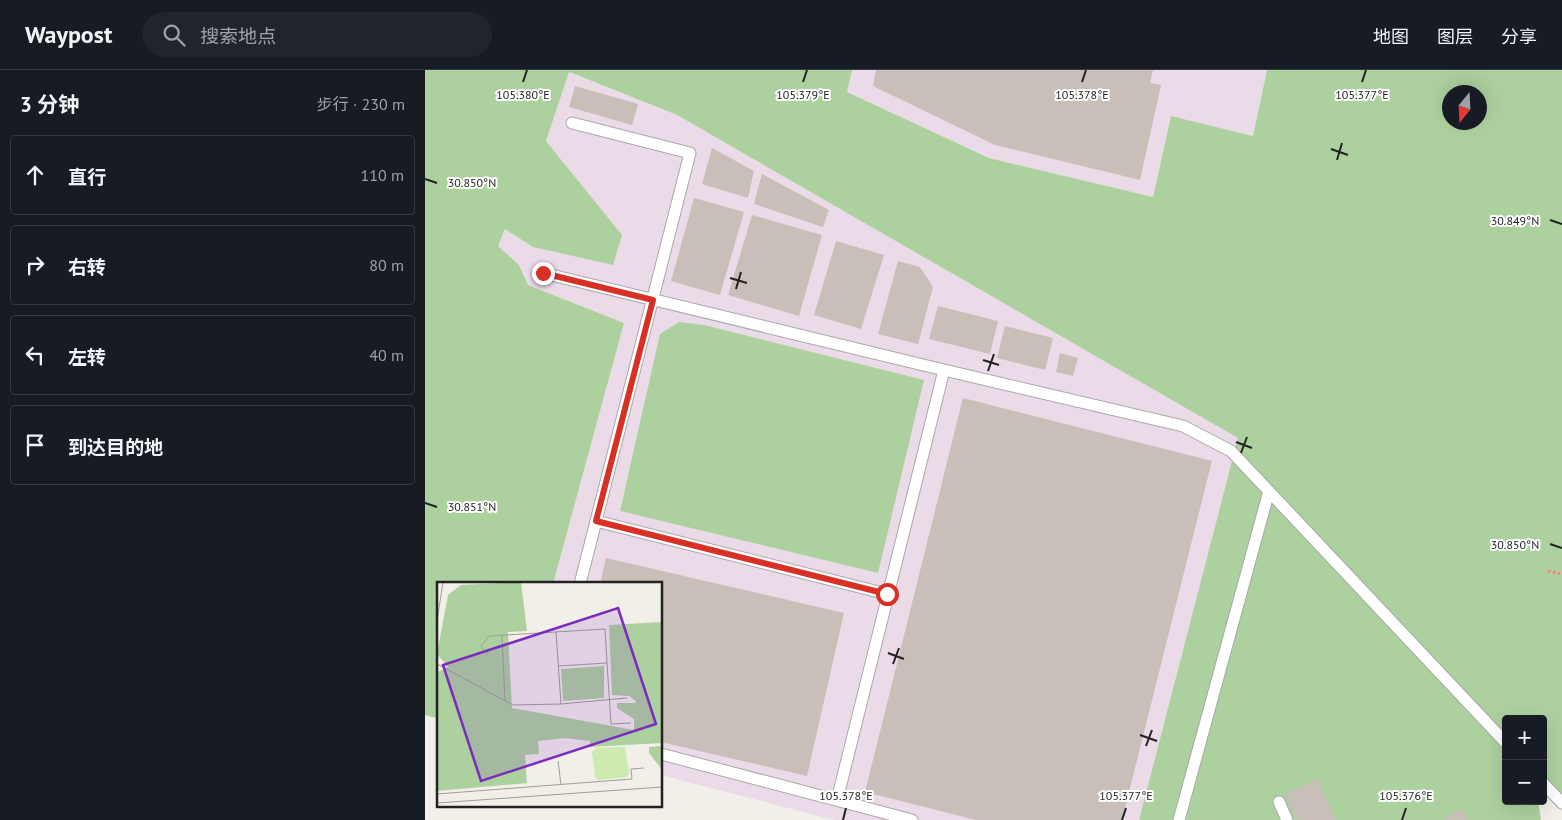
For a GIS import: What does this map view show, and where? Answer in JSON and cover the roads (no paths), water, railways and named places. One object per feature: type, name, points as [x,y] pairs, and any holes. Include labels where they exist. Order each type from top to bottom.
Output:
[{"type":"lane","points":[[571,123],[690,154],[581,582]]},
{"type":"lane","points":[[543,273],[1183,426],[1231,451],[1502,739]]},
{"type":"lane","points":[[837,800],[944,370]]},
{"type":"lane","points":[[1179,820],[1269,491]]},
{"type":"lane","points":[[596,521],[887,594]]},
{"type":"lane","points":[[663,755],[912,820]]},
{"type":"lane","points":[[1547,787],[1562,803]]},
{"type":"lane","points":[[1279,802],[1287,820]]}]
